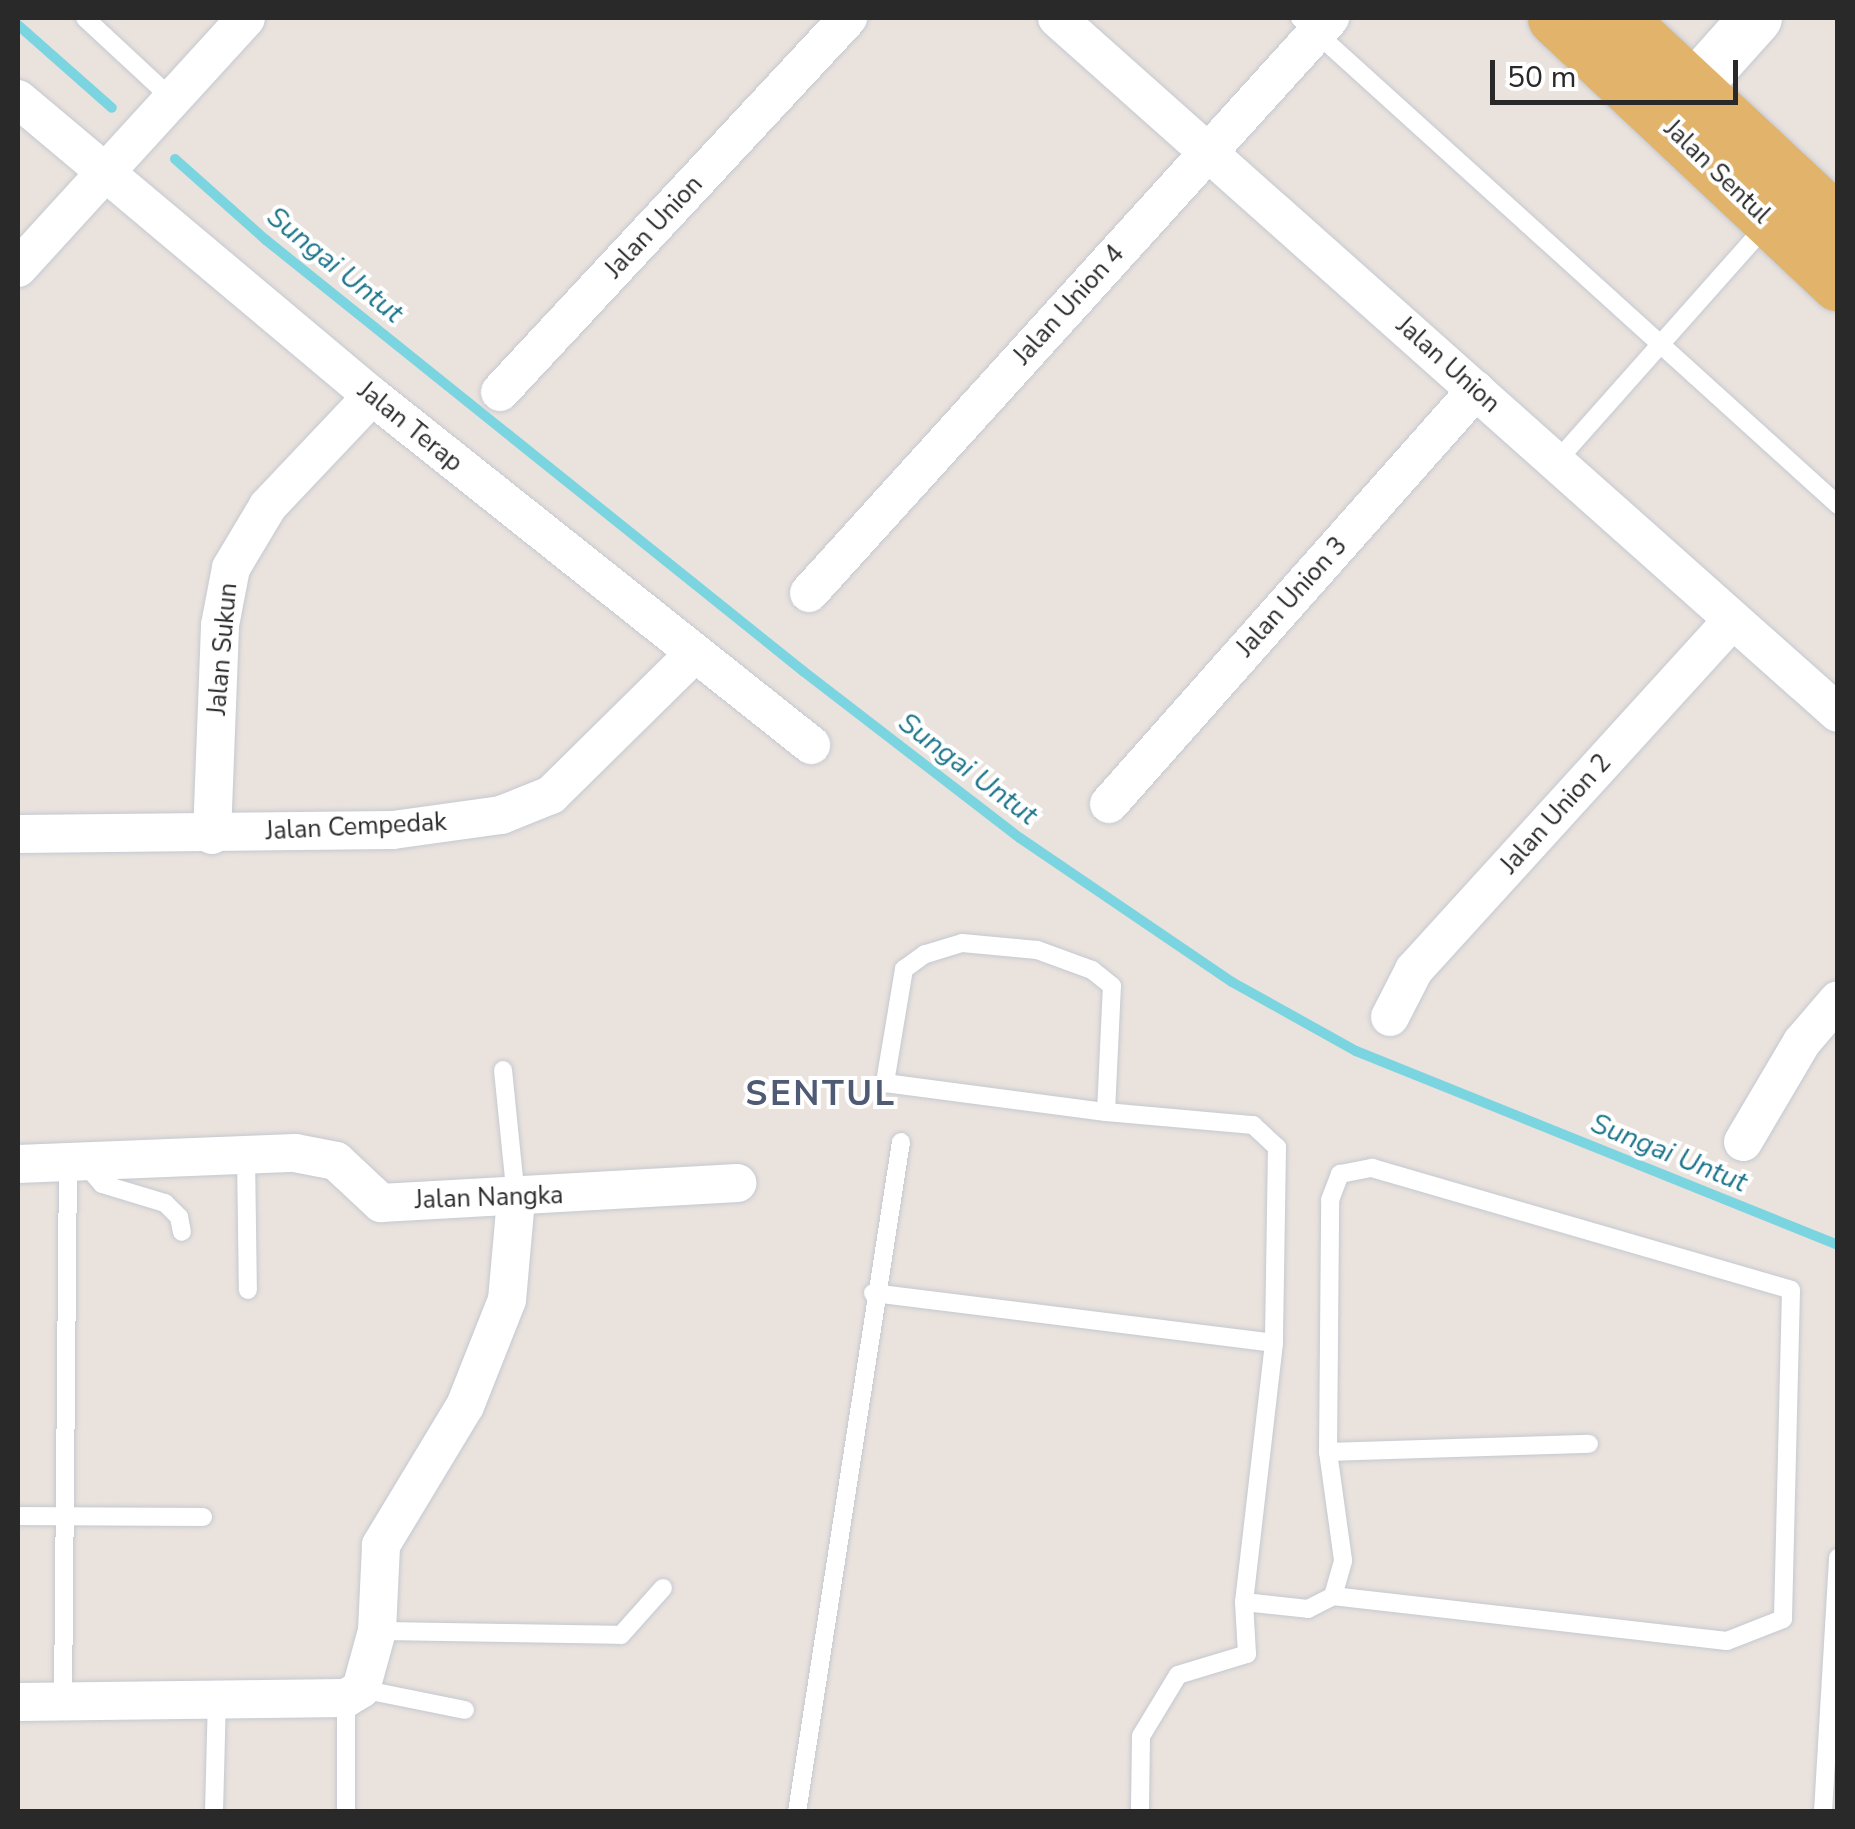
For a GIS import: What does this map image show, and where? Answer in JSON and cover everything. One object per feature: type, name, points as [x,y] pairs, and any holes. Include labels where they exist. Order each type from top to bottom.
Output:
[{"type":"main road","name":"Jalan Sentul","points":[[1555,18],[1666,94],[1838,223]]},
{"type":"main road","name":"Jalan Sentul","points":[[1618,18],[1666,94],[1770,222],[1838,284]]},
{"type":"main road","points":[[1666,94],[1710,18]]},
{"type":"main road","points":[[1666,94],[1756,18]]},
{"type":"street","points":[[18,268],[246,18]]},
{"type":"street","name":"Jalan Union","points":[[500,392],[848,18]]},
{"type":"street","name":"Jalan Union","points":[[1057,18],[1838,713]]},
{"type":"street","name":"Jalan Union 4","points":[[809,594],[1208,152],[1315,22]]},
{"type":"street","name":"Jalan Terap","points":[[18,99],[372,396],[692,656],[811,745]]},
{"type":"street","name":"Jalan Union 3","points":[[1109,804],[1476,390]]},
{"type":"street","name":"Jalan Sukun","points":[[212,835],[220,626],[231,568],[268,506],[372,396]]},
{"type":"street","name":"Jalan Union 2","points":[[1390,1017],[1414,970],[1732,620]]},
{"type":"street","name":"Jalan Cempedak","points":[[18,834],[212,835],[393,830],[502,815],[550,795],[692,656]]},
{"type":"street","points":[[1743,1142],[1802,1042],[1838,1000]]},
{"type":"street","name":"Jalan Nangka","points":[[18,1164],[295,1153],[336,1162],[381,1202],[516,1199],[737,1183]]},
{"type":"street","points":[[18,1702],[353,1693],[377,1632],[381,1545],[465,1406],[507,1300],[516,1199]]},
{"type":"lane","points":[[85,18],[171,98]]},
{"type":"lane","points":[[1315,22],[1838,505]]},
{"type":"lane","points":[[1556,462],[1770,222]]},
{"type":"lane","points":[[1106,1112],[1112,986],[1092,970],[1038,950],[962,943],[925,954],[904,969],[885,1083],[1106,1112],[1253,1125],[1272,1136],[1277,1148],[1274,1343],[1244,1602],[1247,1654],[1178,1675],[1141,1736],[1140,1812]]},
{"type":"lane","points":[[502,1070],[516,1199]]},
{"type":"lane","points":[[797,1812],[873,1293],[901,1142]]},
{"type":"lane","points":[[246,1156],[248,1290]]},
{"type":"lane","points":[[76,1163],[102,1184],[165,1203],[182,1232]]},
{"type":"lane","points":[[63,1701],[76,1163]]},
{"type":"lane","points":[[1244,1602],[1308,1609],[1333,1596],[1727,1641],[1783,1619],[1791,1290],[1372,1168],[1340,1174],[1330,1200],[1328,1452],[1344,1560],[1333,1596]]},
{"type":"lane","points":[[873,1293],[1274,1343]]},
{"type":"lane","points":[[1328,1452],[1588,1444]]},
{"type":"lane","points":[[18,1516],[203,1517]]},
{"type":"lane","points":[[1822,1812],[1838,1557]]},
{"type":"lane","points":[[377,1632],[621,1635],[662,1588]]},
{"type":"lane","points":[[346,1812],[353,1693],[465,1710]]},
{"type":"lane","points":[[214,1812],[217,1699]]},
{"type":"waterway","name":"Sungai Untut","points":[[18,25],[112,108]]},
{"type":"waterway","name":"Sungai Untut","points":[[175,159],[266,240],[803,671],[1020,838],[1232,982],[1356,1051],[1838,1245]]},
{"type":"district","name":"SENTUL","points":[[821,1094]]}]
